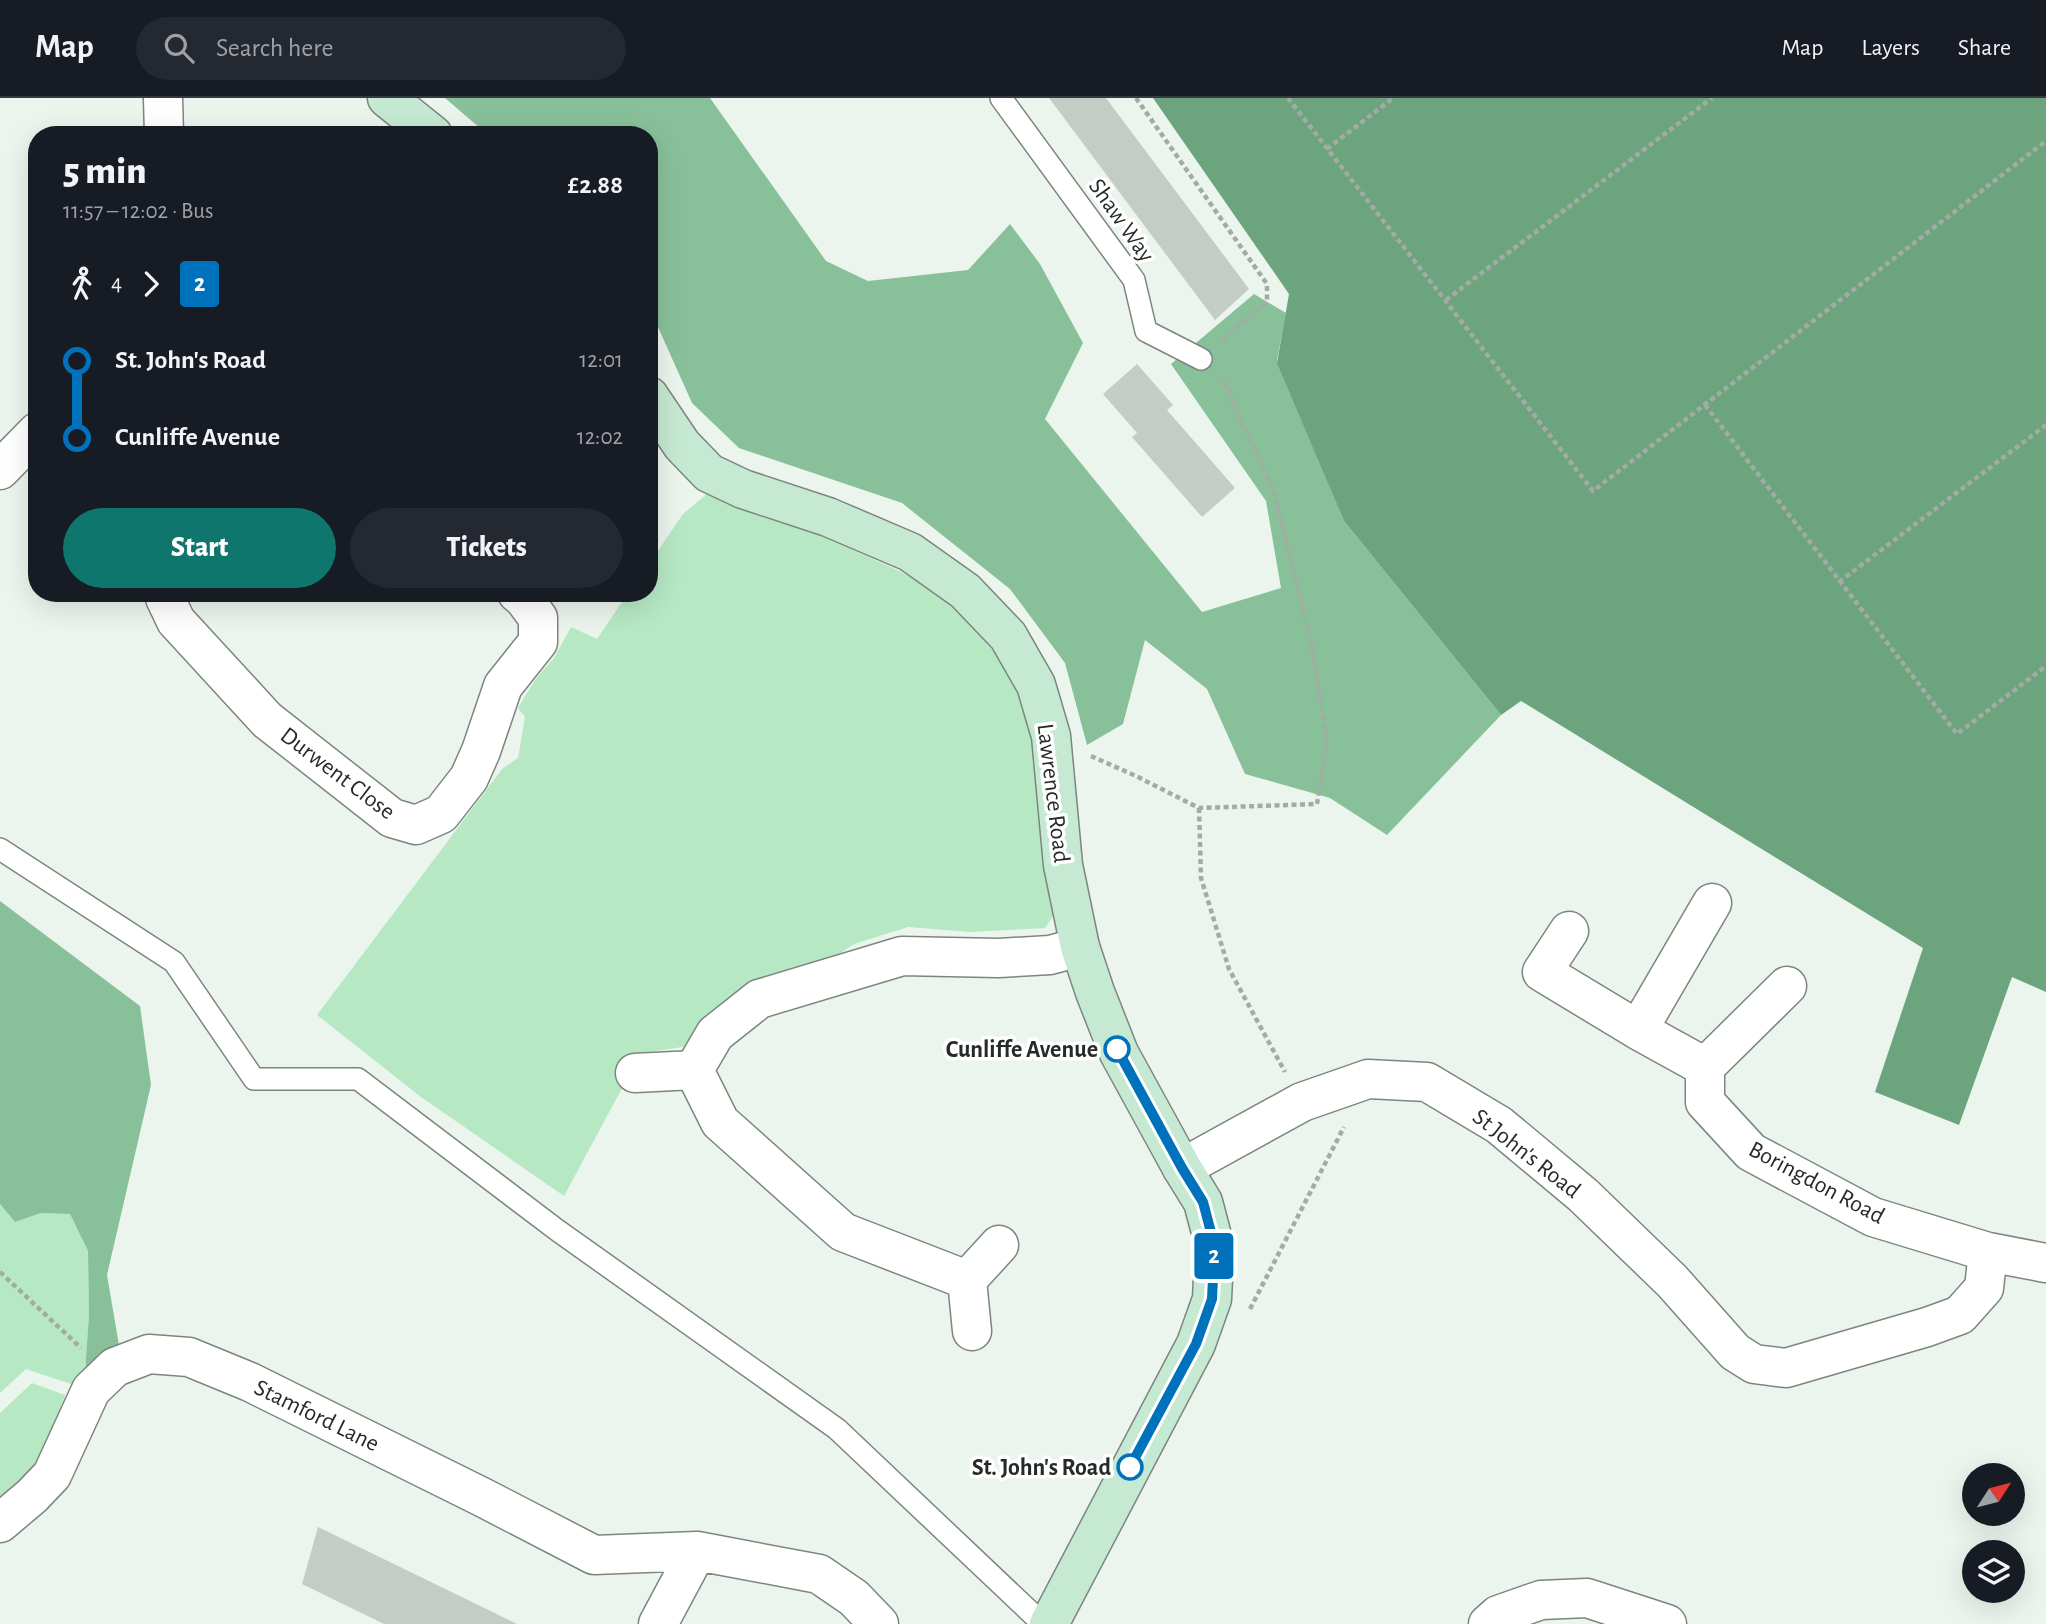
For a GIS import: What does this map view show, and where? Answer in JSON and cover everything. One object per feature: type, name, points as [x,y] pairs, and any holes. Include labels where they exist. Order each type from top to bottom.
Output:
[{"type":"street","points":[[163,98],[164,126]]},
{"type":"street","points":[[387,98],[422,126]]},
{"type":"street","name":"Lawrence Road","points":[[658,409],[682,445],[709,472],[743,489],[828,517],[909,552],[965,591],[1008,636],[1036,685],[1051,739],[1063,865],[1080,947],[1119,1053],[1182,1168]]},
{"type":"street","points":[[0,470],[28,441]]},
{"type":"street","name":"Durwent Close","points":[[167,602],[176,621],[267,720],[392,818],[416,825],[441,814],[468,778],[481,751],[503,686],[538,642],[538,618],[526,602]]},
{"type":"street","points":[[1638,1030],[1712,903]]},
{"type":"street","points":[[1569,931],[1542,972],[1705,1067],[1787,986]]},
{"type":"street","points":[[694,1070],[715,1034],[759,999],[902,956],[998,958],[1049,955],[1080,947]]},
{"type":"street","name":"Boringdon Road","points":[[1705,1067],[1705,1102],[1751,1152],[1873,1217],[1988,1252],[2046,1263]]},
{"type":"street","points":[[635,1073],[694,1070]]},
{"type":"street","points":[[694,1070],[720,1122],[843,1232],[967,1280]]},
{"type":"street","name":"St John's Road","points":[[1182,1168],[1302,1102],[1368,1079],[1427,1082],[1499,1125],[1583,1195],[1672,1281],[1735,1352],[1754,1364],[1786,1368],[1960,1315],[1984,1289],[1988,1252]]},
{"type":"street","points":[[1049,1624],[1196,1344],[1212,1299],[1212,1236],[1203,1202],[1182,1168]]},
{"type":"street","points":[[972,1331],[967,1280],[999,1245]]},
{"type":"street","name":"Stamford Lane","points":[[0,1523],[52,1475],[91,1390],[115,1367],[149,1354],[189,1357],[250,1381],[594,1555],[696,1551],[819,1574],[854,1598],[879,1624]]},
{"type":"street","points":[[659,1624],[696,1551]]},
{"type":"street","points":[[1488,1624],[1498,1615],[1541,1600],[1587,1598],[1667,1624]]},
{"type":"lane","name":"Shaw Way","points":[[1001,98],[1134,280],[1146,331],[1201,359]]},
{"type":"lane","points":[[0,849],[174,962],[254,1079],[358,1079],[557,1230],[837,1429],[1043,1624]]},
{"type":"path","points":[[1051,739],[1136,776],[1199,808],[1317,804],[1327,743],[1311,641],[1275,493],[1224,382],[1201,359],[1267,301],[1267,284],[1136,98]]},
{"type":"path","points":[[1287,98],[1593,491],[2046,141]]},
{"type":"path","points":[[1326,149],[1393,98]]},
{"type":"path","points":[[1446,300],[1712,98]]},
{"type":"path","points":[[1705,405],[1957,734],[2046,666]]},
{"type":"path","points":[[1839,582],[2046,425]]},
{"type":"path","points":[[1199,808],[1201,878],[1229,969],[1302,1102]]},
{"type":"path","points":[[1205,1319],[1240,1328],[1368,1079]]},
{"type":"path","points":[[0,1272],[109,1373]]},
{"type":"shaded area","points":[[445,98],[710,98],[826,261],[868,281],[968,270],[1010,224],[1040,264],[1083,343],[1045,419],[1202,612],[1281,588],[1266,501],[1171,364],[1254,294],[1286,313],[1277,360],[1344,521],[1501,715],[1387,835],[1330,798],[1245,774],[1207,689],[1145,640],[1123,724],[1087,745],[1065,663],[1010,589],[902,503],[739,448],[692,403],[658,327],[658,126],[478,126]]},
{"type":"shaded area","points":[[1153,98],[2046,98],[2046,992],[2012,977],[1959,1125],[1875,1092],[1923,948],[1521,701],[1501,715],[1344,521],[1277,363],[1289,294]]},
{"type":"shaded area","points":[[708,493],[817,534],[895,569],[936,591],[971,622],[1026,700],[1034,739],[1055,913],[1045,928],[970,932],[908,927],[854,944],[833,958],[775,974],[728,1003],[690,1046],[641,1053],[564,1196],[421,1097],[317,1015],[502,769],[518,758],[525,717],[518,708],[535,680],[554,658],[571,627],[597,639],[622,602],[658,602],[658,551],[683,514]]},
{"type":"shaded area","points":[[0,901],[140,1006],[151,1085],[107,1275],[119,1345],[85,1373],[89,1314],[88,1251],[70,1214],[41,1213],[15,1222],[0,1204]]},
{"type":"shaded area","points":[[0,1204],[15,1222],[41,1213],[70,1214],[88,1251],[89,1314],[85,1373],[74,1385],[26,1369],[0,1393]]},
{"type":"shaded area","points":[[32,1383],[65,1395],[32,1484],[0,1509],[0,1413]]},
{"type":"building","points":[[1049,98],[1106,98],[1249,289],[1215,320]]},
{"type":"building","points":[[1137,364],[1173,405],[1167,410],[1235,488],[1202,517],[1132,437],[1137,433],[1103,394]]},
{"type":"building","points":[[318,1527],[517,1624],[384,1624],[302,1584]]},
{"type":"bus line","name":"2","points":[[1117,1049],[1203,1202],[1212,1236],[1214,1258],[1212,1299],[1196,1344],[1130,1467]]},
{"type":"place","name":"Cunliffe Avenue","points":[[1117,1049]]},
{"type":"place","name":"St. John's Road","points":[[1130,1467]]}]
